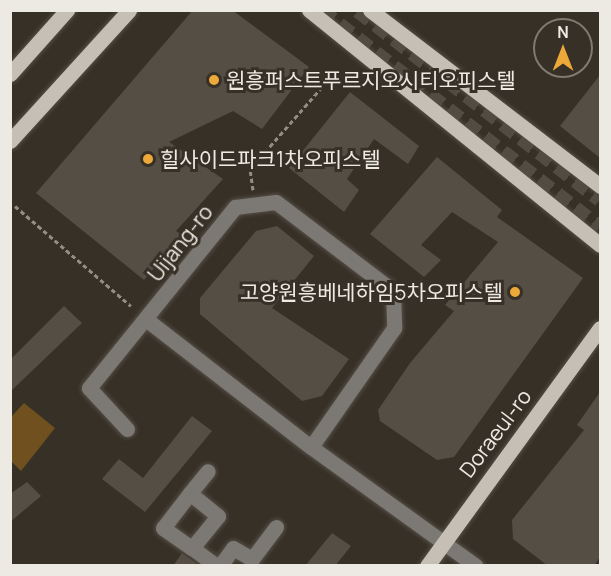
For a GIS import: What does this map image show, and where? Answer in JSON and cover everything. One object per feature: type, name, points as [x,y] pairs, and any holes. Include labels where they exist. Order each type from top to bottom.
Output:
[{"type":"main road","points":[[309,10],[600,245]]},
{"type":"main road","points":[[370,10],[600,186]]},
{"type":"main road","points":[[10,74],[66,11]]},
{"type":"main road","points":[[10,141],[129,12]]},
{"type":"main road","name":"Doraeul-ro","points":[[427,566],[600,328]]},
{"type":"street","name":"Uijang-ro","points":[[147,320],[235,207],[276,202],[393,291],[394,328],[310,447]]},
{"type":"street","points":[[127,429],[89,388],[147,320],[310,447],[444,540],[476,566]]},
{"type":"street","points":[[208,471],[163,528],[219,566],[233,548],[252,559],[276,527]]},
{"type":"street","points":[[190,494],[218,516],[192,548]]},
{"type":"path","points":[[253,190],[250,169],[338,69]]},
{"type":"path","points":[[15,206],[131,306]]},
{"type":"shaded area","points":[[24,403],[55,428],[21,471],[11,461],[11,417]]},
{"type":"building","points":[[193,10],[232,10],[309,67],[262,129],[233,111],[169,142],[223,179],[176,231],[182,235],[144,280],[36,193]]},
{"type":"building","points":[[600,75],[600,158],[560,126]]},
{"type":"building","points":[[350,92],[419,146],[408,164],[374,139],[347,179],[359,190],[344,212],[289,168]]},
{"type":"building","points":[[437,157],[502,210],[497,217],[583,278],[454,457],[437,460],[380,421],[378,410],[410,363],[454,311],[445,305],[498,242],[452,212],[421,245],[441,260],[424,277],[370,234]]},
{"type":"building","points":[[277,226],[314,256],[272,308],[349,359],[322,396],[302,401],[200,314],[200,298],[256,231]]},
{"type":"building","points":[[64,306],[82,323],[10,392],[10,360]]},
{"type":"building","points":[[600,392],[600,557],[594,566],[548,566],[513,539],[512,520],[584,430],[577,425]]},
{"type":"building","points":[[192,416],[212,431],[145,512],[102,479],[119,459],[143,478]]},
{"type":"building","points":[[27,482],[41,496],[10,522],[10,494]]},
{"type":"building","points":[[332,533],[351,546],[335,566],[305,566]]},
{"type":"building","points":[[182,553],[186,556],[200,566],[173,566]]},
{"type":"tunnel","points":[[321,10],[600,227]]},
{"type":"tunnel","points":[[358,10],[600,199]]},
{"type":"place","name":"원흥퍼스트푸르지오시티오피스텔","points":[[214,80]]},
{"type":"place","name":"힐사이드파크1차오피스텔","points":[[148,159]]},
{"type":"place","name":"고양원흥베네하임5차오피스텔","points":[[515,292]]}]
